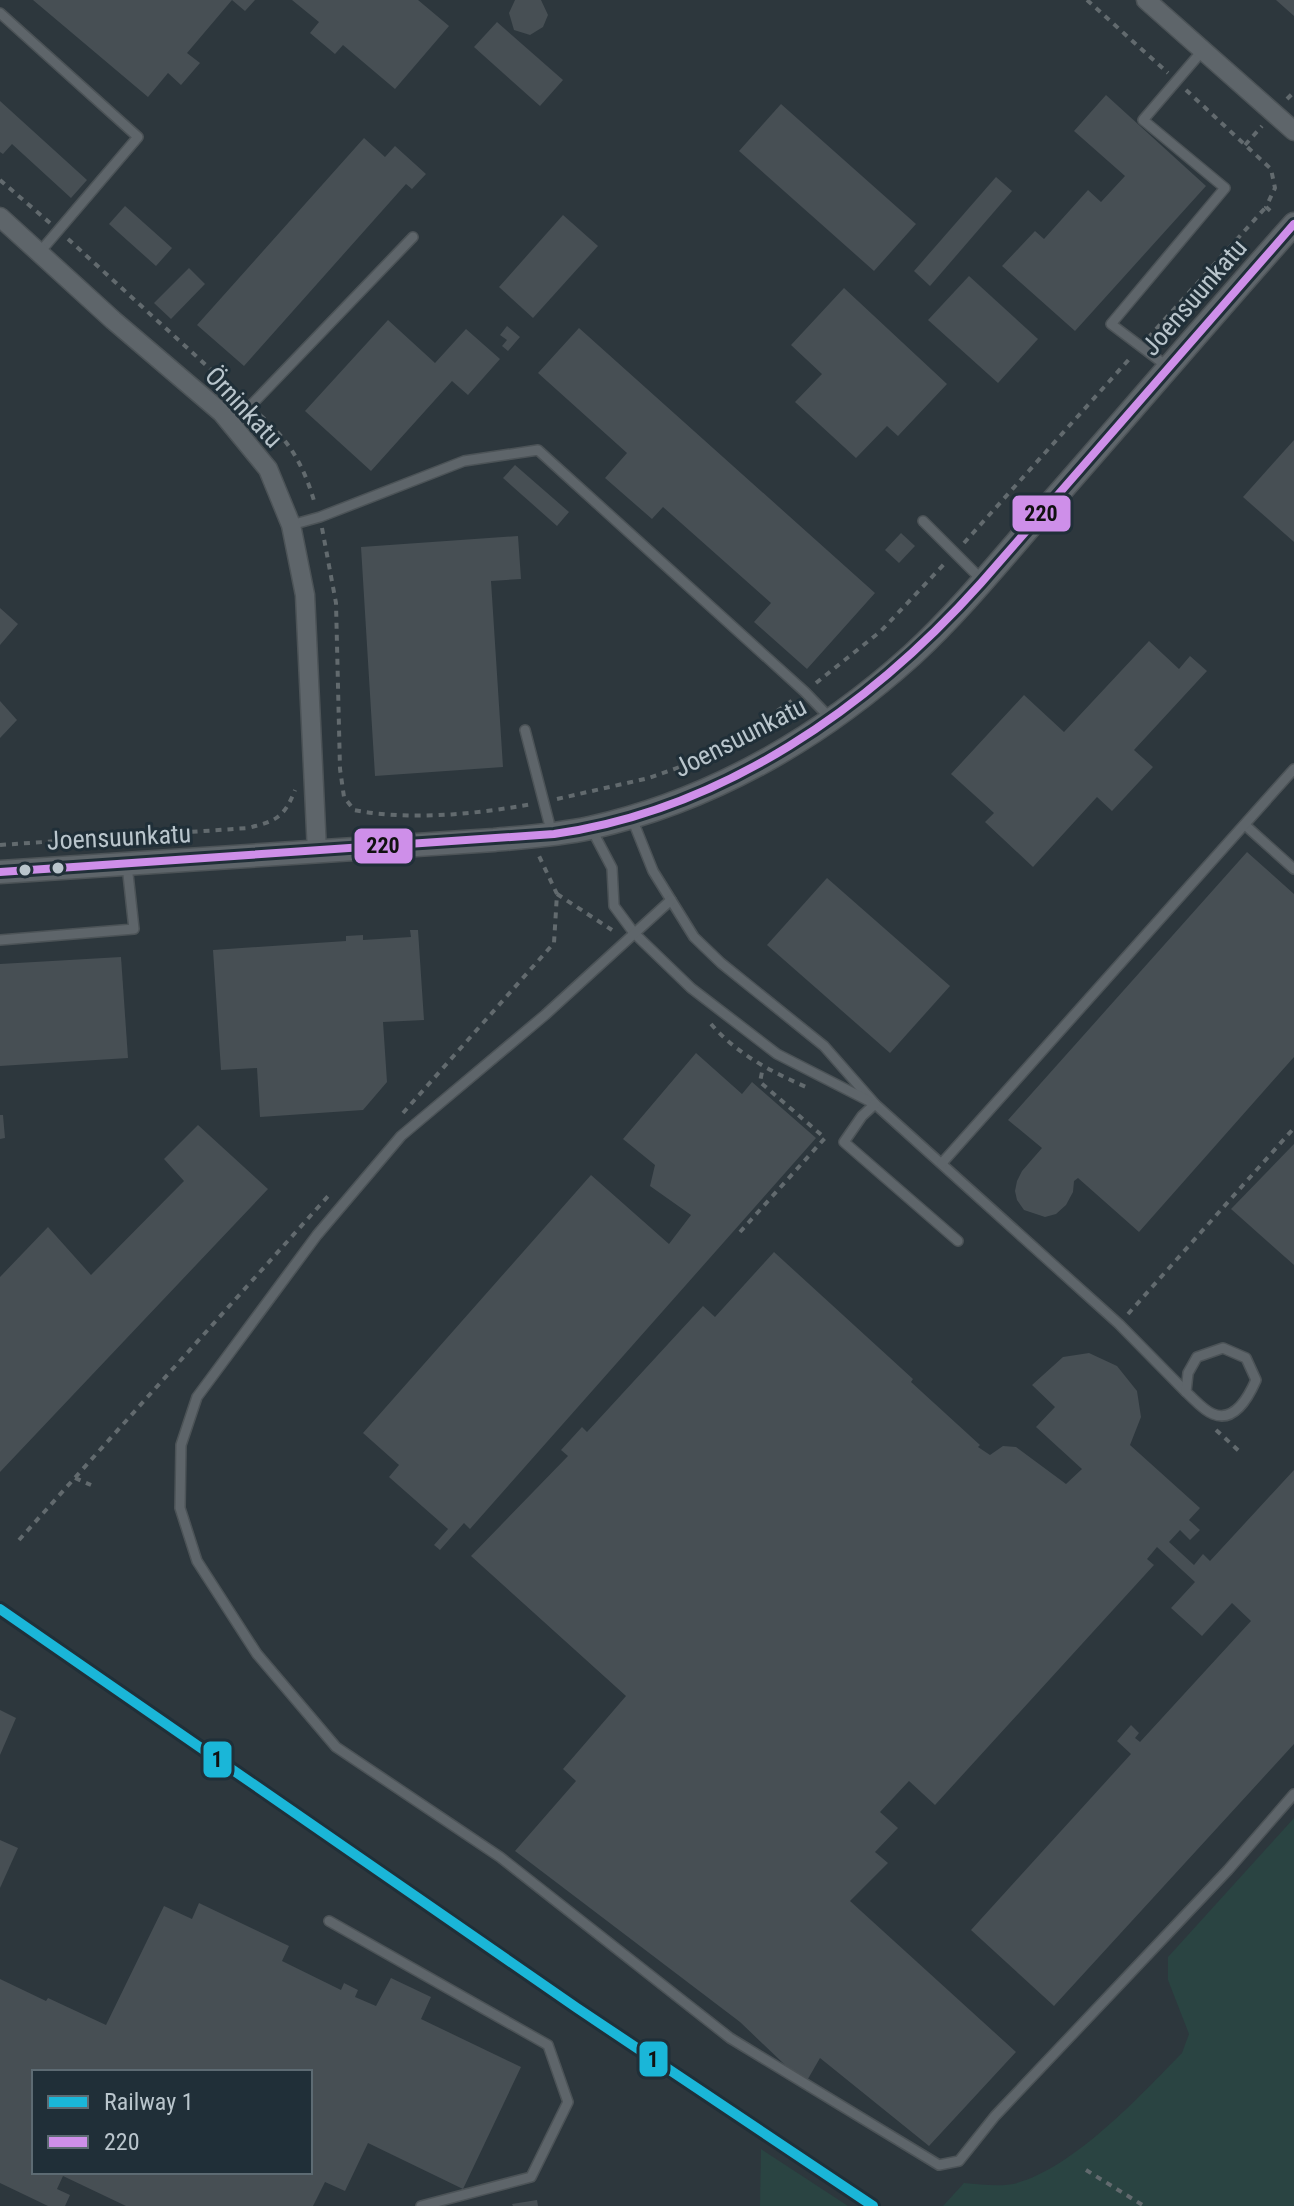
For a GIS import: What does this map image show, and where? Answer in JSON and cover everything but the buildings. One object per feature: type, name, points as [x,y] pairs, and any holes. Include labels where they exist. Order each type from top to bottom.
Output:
[{"type":"street","points":[[1146,0],[1294,131]]},
{"type":"street","name":"Örninkatu","points":[[0,217],[222,413],[268,469],[291,525],[305,595],[317,852]]},
{"type":"street","name":"Joensuunkatu","points":[[0,872],[541,835],[591,828],[722,784],[833,720],[913,654],[1170,369],[1292,226]]},
{"type":"lane","points":[[0,13],[138,137],[39,253]]},
{"type":"lane","points":[[1170,369],[1111,324],[1225,188],[1143,120],[1203,50]]},
{"type":"lane","points":[[232,425],[413,237]]},
{"type":"lane","points":[[291,525],[320,517],[464,461],[538,450],[833,720]]},
{"type":"lane","points":[[923,521],[982,580]]},
{"type":"lane","points":[[525,730],[544,802],[541,835]]},
{"type":"lane","points":[[942,1163],[1294,769]]},
{"type":"lane","points":[[631,816],[653,871],[694,937],[721,963],[824,1046],[875,1104],[1119,1324],[1186,1392],[1213,1414],[1230,1414],[1247,1401],[1256,1380],[1246,1358],[1223,1348],[1197,1357],[1188,1373],[1186,1392]]},
{"type":"lane","points":[[1245,825],[1294,869]]},
{"type":"lane","points":[[591,828],[612,868],[614,906],[634,933],[691,988],[777,1054],[875,1104]]},
{"type":"lane","points":[[0,940],[134,929],[127,865]]},
{"type":"lane","points":[[671,900],[545,1015],[401,1136],[317,1235],[197,1397],[181,1445],[180,1508],[197,1561],[257,1654],[336,1747],[500,1857],[730,2038],[939,2165],[959,2161],[995,2116],[1228,1870],[1294,1794]]},
{"type":"lane","points":[[875,1104],[862,1116],[844,1142],[958,1241]]},
{"type":"lane","points":[[329,1921],[548,2045],[568,2102],[531,2177],[421,2206]]},
{"type":"path","points":[[0,180],[280,433],[305,471],[320,517],[336,603],[340,769],[344,797],[354,810],[415,814],[515,807],[649,778],[714,755],[805,692],[881,631],[1266,207],[1275,188],[1271,169],[1087,0]]},
{"type":"path","points":[[1266,207],[1292,226]]},
{"type":"path","points":[[0,845],[248,828],[274,822],[288,808],[295,791],[298,770],[340,769]]},
{"type":"path","points":[[395,1122],[554,943],[557,894],[541,835],[515,807]]},
{"type":"path","points":[[723,1038],[763,1067],[810,1089]]},
{"type":"path","points":[[740,1232],[825,1138],[760,1082],[763,1067]]},
{"type":"path","points":[[1119,1324],[1294,1128]]},
{"type":"path","points":[[19,1540],[331,1193]]},
{"type":"path","points":[[1215,1429],[1239,1451]]},
{"type":"path","points":[[75,1478],[91,1485]]},
{"type":"path","points":[[1086,2170],[1144,2206]]},
{"type":"green space","points":[[1294,1818],[1294,2206],[943,2206],[964,2183],[1013,2184],[1058,2164],[1104,2129],[1182,2053],[1189,2034],[1168,1980],[1168,1957]]},
{"type":"green space","points":[[761,2149],[848,2206],[760,2206]]},
{"type":"rail line","name":"1","points":[[0,1609],[577,2008],[873,2206]]},
{"type":"transit line","name":"220","points":[[0,872],[554,834],[616,821],[676,802],[734,777],[842,711],[938,628],[981,583],[1294,224]]}]
